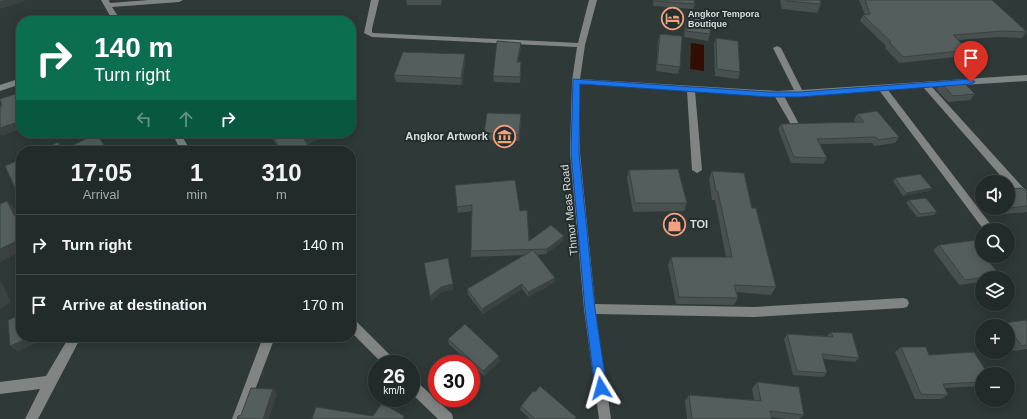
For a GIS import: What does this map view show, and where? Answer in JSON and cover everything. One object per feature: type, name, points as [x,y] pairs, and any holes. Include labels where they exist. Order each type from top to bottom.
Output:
[{"type":"street","points":[[114,16],[107,2],[179,0]]},
{"type":"street","points":[[375,0],[368,29],[368,33],[372,35],[581,45]]},
{"type":"street","name":"Thmor Meas Road","points":[[593,0],[581,45],[576,81],[575,153],[590,309],[605,419]]},
{"type":"street","points":[[777,48],[800,94]]},
{"type":"street","points":[[576,81],[691,89],[800,94],[1027,78]]},
{"type":"street","points":[[0,88],[16,83]]},
{"type":"street","points":[[926,85],[1027,199]]},
{"type":"street","points":[[882,88],[985,223]]},
{"type":"street","points":[[691,89],[697,170]]},
{"type":"street","points":[[778,94],[795,124]]},
{"type":"street","points":[[590,309],[754,312],[903,303]]},
{"type":"street","points":[[356,329],[382,355]]},
{"type":"street","points":[[31,419],[72,342]]},
{"type":"street","points":[[238,419],[267,342]]},
{"type":"street","points":[[0,388],[50,382]]},
{"type":"street","points":[[420,393],[447,419]]},
{"type":"shaded area","points":[[691,43],[704,45],[704,71],[690,69]]},
{"type":"building","points":[[694,0],[695,4],[654,1]]},
{"type":"building","points":[[785,0],[820,0],[821,4],[786,1]]},
{"type":"building","points":[[865,0],[992,0],[1027,32],[1002,31],[953,35],[968,50],[903,57],[889,42],[891,42],[863,15],[870,14]]},
{"type":"building","points":[[688,15],[711,18],[710,34],[686,31]]},
{"type":"building","points":[[660,34],[682,36],[680,67],[657,64]]},
{"type":"building","points":[[716,38],[738,41],[740,72],[717,69]]},
{"type":"building","points":[[497,41],[521,43],[517,62],[521,62],[520,77],[493,76]]},
{"type":"building","points":[[403,52],[465,54],[461,78],[394,75]]},
{"type":"building","points":[[962,81],[975,94],[953,96],[941,83]]},
{"type":"building","points":[[16,94],[16,123],[0,128],[0,106],[2,106],[0,99]]},
{"type":"building","points":[[877,111],[899,137],[878,140],[876,137],[817,139],[827,158],[794,157],[781,124],[864,122],[857,114]]},
{"type":"building","points":[[487,113],[521,114],[519,135],[484,133]]},
{"type":"building","points":[[88,138],[99,138],[105,146],[71,146]]},
{"type":"building","points":[[273,138],[306,138],[304,139],[309,146],[279,146]]},
{"type":"building","points":[[58,142],[60,146],[50,146]]},
{"type":"building","points":[[16,161],[16,190],[5,166]]},
{"type":"building","points":[[678,169],[687,203],[635,203],[629,170]]},
{"type":"building","points":[[712,171],[744,173],[752,208],[756,208],[776,287],[734,285],[738,298],[679,297],[671,257],[732,257]]},
{"type":"building","points":[[920,174],[932,188],[906,193],[895,178]]},
{"type":"building","points":[[515,180],[520,211],[527,210],[529,241],[551,225],[564,236],[547,249],[471,251],[472,205],[457,207],[455,185]]},
{"type":"building","points":[[1015,188],[1022,188],[1027,193],[1027,206],[1015,207]]},
{"type":"building","points":[[926,198],[937,212],[920,214],[909,200]]},
{"type":"building","points":[[7,201],[16,218],[16,241],[0,249],[0,204]]},
{"type":"building","points":[[975,240],[975,263],[990,263],[997,271],[975,271],[975,279],[965,280],[939,245]]},
{"type":"building","points":[[533,250],[555,278],[528,292],[522,284],[482,309],[467,289]]},
{"type":"building","points":[[448,258],[453,284],[441,287],[430,296],[424,263]]},
{"type":"building","points":[[16,317],[16,342],[19,342],[10,346],[8,320]]},
{"type":"building","points":[[1027,320],[1027,345],[1022,346],[1015,337],[1015,322]]},
{"type":"building","points":[[465,324],[499,356],[483,371],[480,368],[480,355],[466,355],[448,339]]},
{"type":"building","points":[[831,332],[852,333],[859,358],[822,354],[827,373],[797,371],[787,334],[833,337]]},
{"type":"building","points":[[901,347],[926,347],[929,355],[974,352],[975,359],[978,359],[984,367],[975,367],[975,382],[943,384],[948,395],[921,394]]},
{"type":"building","points":[[757,382],[799,387],[804,415],[770,411],[772,419],[692,419],[689,395],[761,401]]},
{"type":"building","points":[[540,386],[576,417],[575,419],[535,419],[521,406],[533,391],[535,392]]},
{"type":"building","points":[[251,388],[273,389],[263,419],[237,419],[238,416],[241,415]]},
{"type":"building","points":[[316,407],[373,416],[379,407],[389,407],[404,416],[403,419],[312,419]]},
{"type":"place","name":"Angkor Tempora Boutique","points":[[673,19]]},
{"type":"place","name":"Angkor Artwork","points":[[504,136]]},
{"type":"place","name":"TOI","points":[[674,224]]},
{"type":"route","points":[[601,388],[590,309],[575,153],[576,81],[757,94],[800,94],[971,82]]}]
